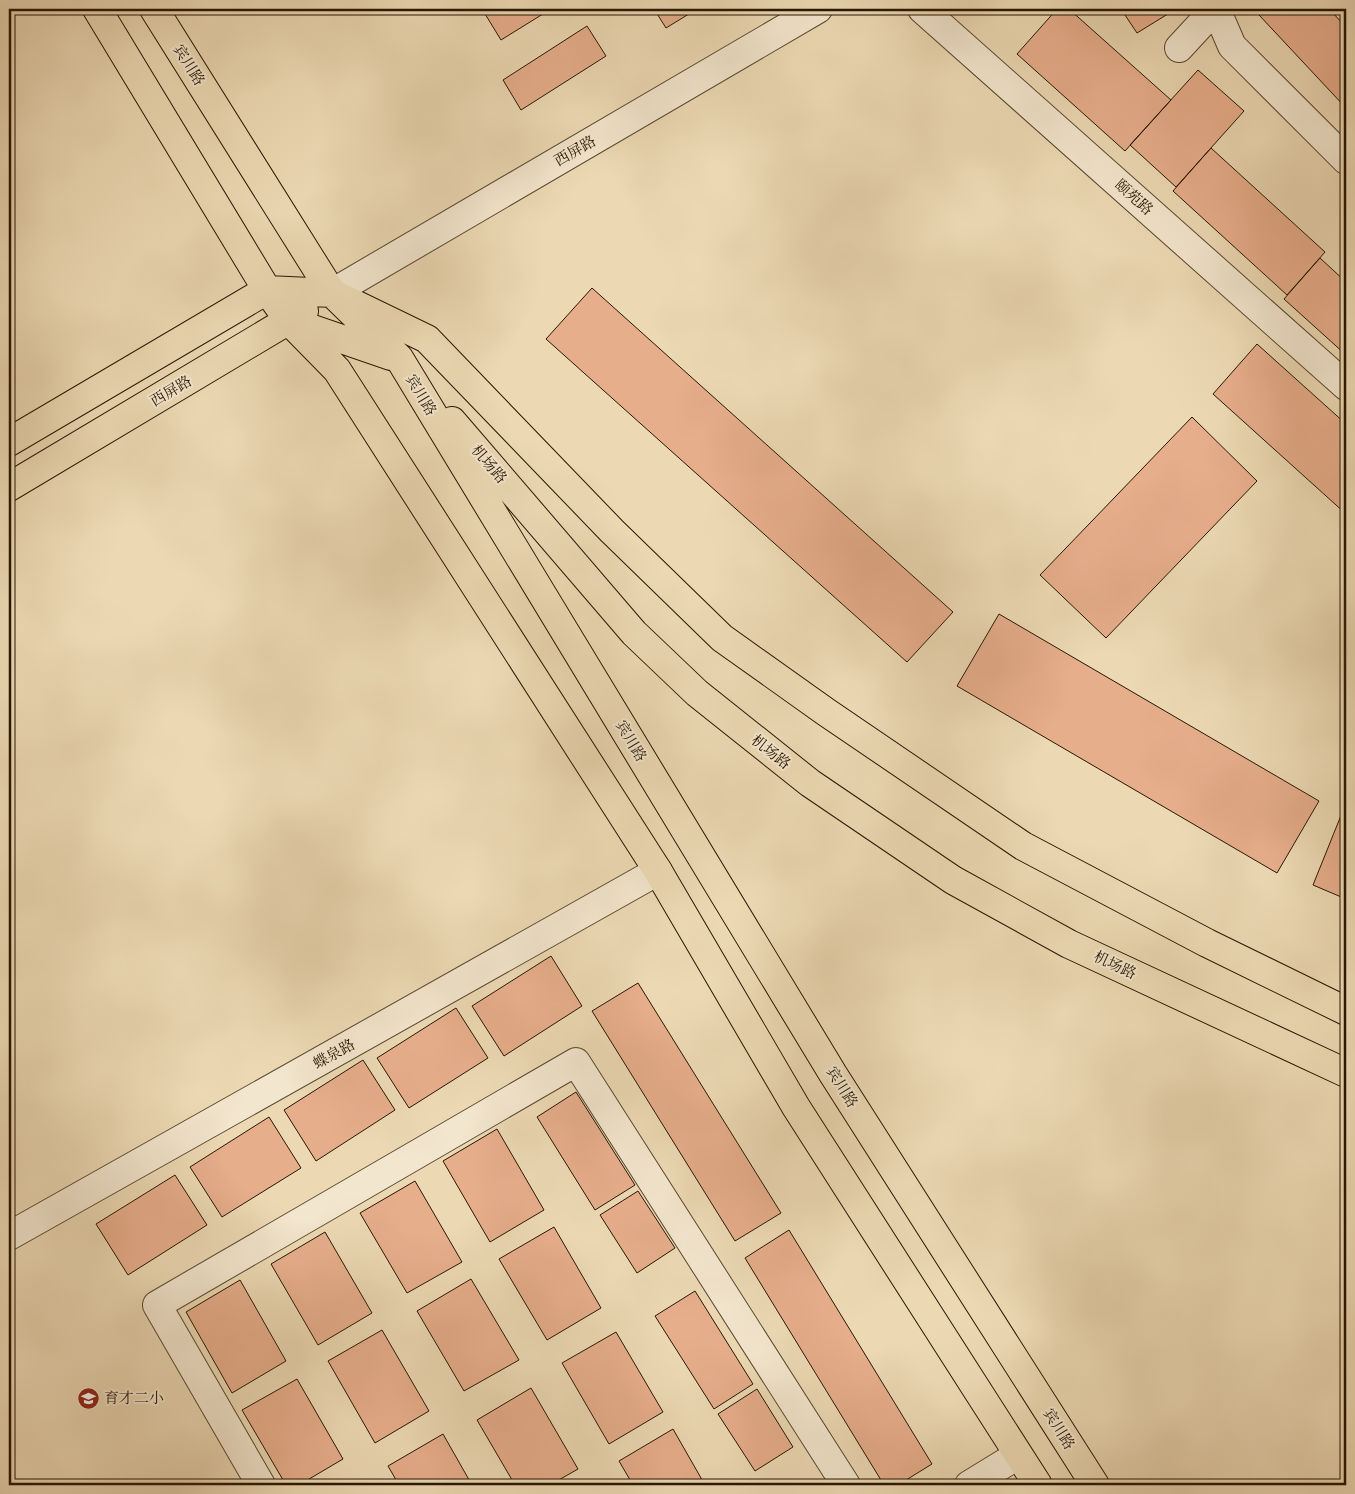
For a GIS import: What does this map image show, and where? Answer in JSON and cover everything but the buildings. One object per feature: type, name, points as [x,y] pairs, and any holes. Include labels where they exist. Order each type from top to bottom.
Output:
[{"type":"main road","points":[[97,9],[267,290],[288,321],[337,370],[658,871],[796,1107],[1038,1485]]},
{"type":"main road","name":"宾川路","points":[[154,9],[332,293],[398,358],[833,1074],[1095,1485]]},
{"type":"main road","points":[[9,442],[267,290],[332,293],[427,339],[612,531],[722,638],[826,712],[1023,846],[1207,942],[1346,1011]]},
{"type":"main road","name":"西屏路","points":[[9,487],[332,293]]},
{"type":"main road","points":[[288,321],[398,358]]},
{"type":"main road","name":"机场路","points":[[398,358],[634,633],[696,693],[810,782],[953,880],[1069,944],[1346,1072]]},
{"type":"street","name":"西屏路","points":[[332,293],[818,9]]},
{"type":"street","name":"颐苑路","points":[[922,9],[1346,386]]},
{"type":"street","points":[[1179,48],[1215,9],[1232,46],[1346,160]]},
{"type":"street","name":"蝶泉路","points":[[9,1236],[658,871]]},
{"type":"street","points":[[261,1485],[157,1305],[576,1062],[846,1485]]},
{"type":"street","points":[[969,1485],[1018,1455]]},
{"type":"place","name":"育才二小","points":[[88,1398]]}]
